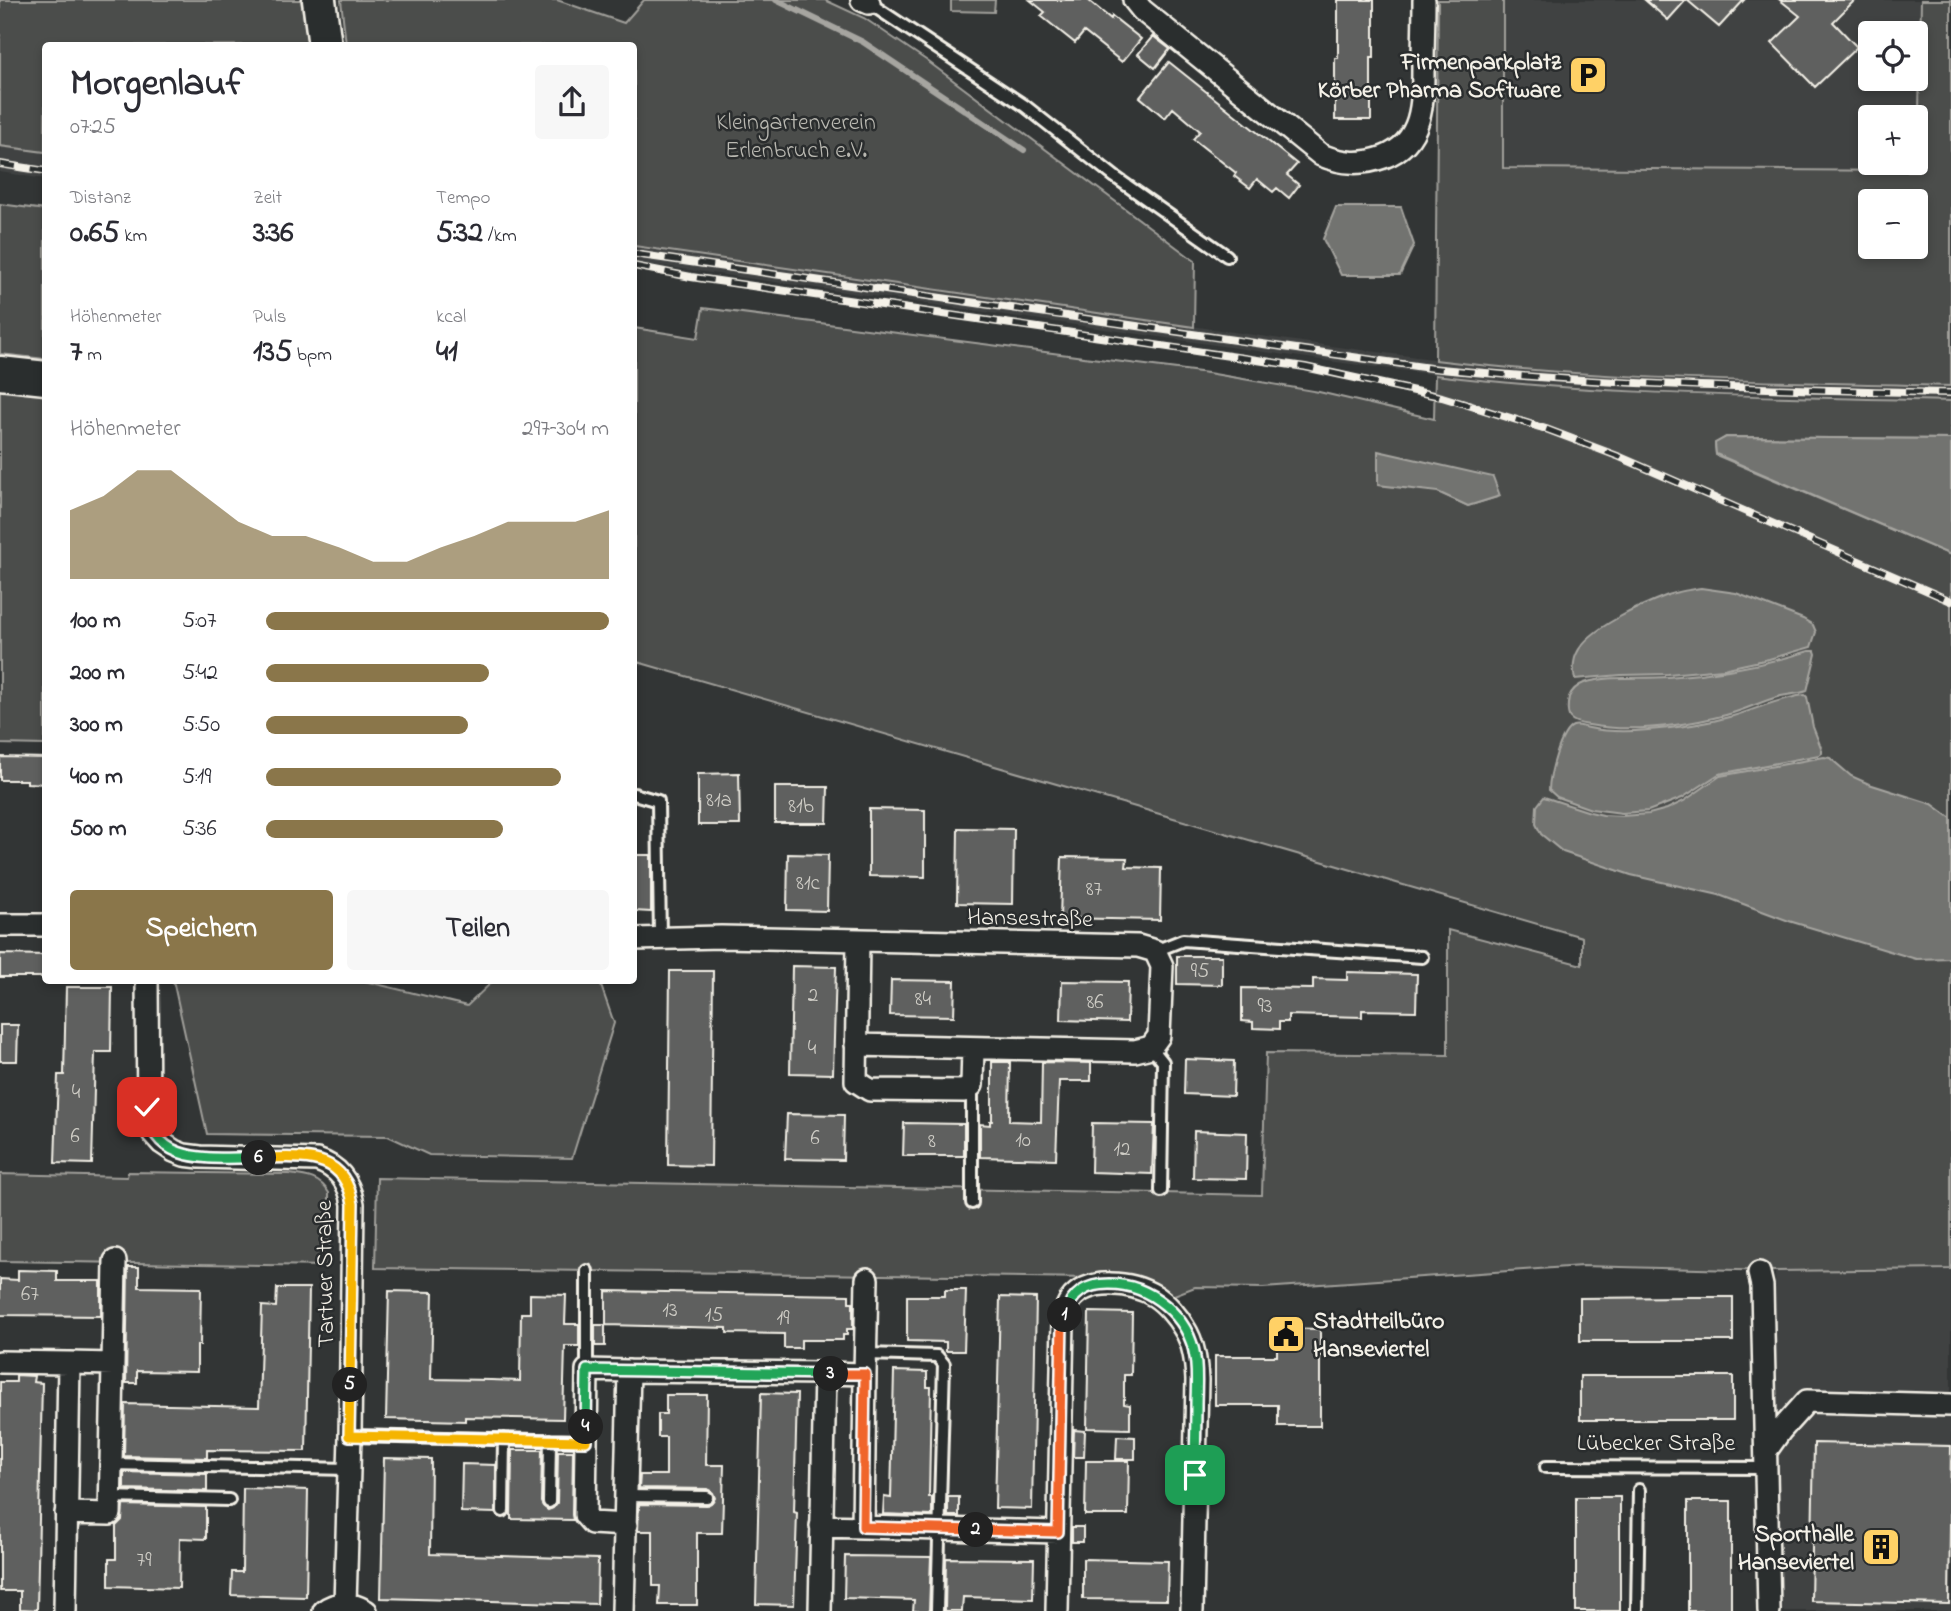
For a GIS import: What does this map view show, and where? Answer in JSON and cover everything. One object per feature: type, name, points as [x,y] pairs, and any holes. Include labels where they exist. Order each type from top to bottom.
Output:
[{"type":"street","points":[[319,0],[324,42]]},
{"type":"street","points":[[1134,0],[1142,10],[1321,155],[1355,164],[1390,155],[1412,136],[1418,123],[1423,104],[1424,0]]},
{"type":"street","points":[[0,373],[42,378]]},
{"type":"street","points":[[0,925],[42,925]]},
{"type":"street","name":"Hansestraße","points":[[637,939],[721,937],[1138,946],[1155,951]]},
{"type":"street","points":[[858,940],[856,1081],[870,1090],[964,1091],[972,1085],[973,1048]]},
{"type":"street","points":[[856,1045],[1135,1051],[1151,1047],[1159,1036],[1162,967],[1155,951]]},
{"type":"street","name":"Tartuer Straße","points":[[147,984],[148,1118],[153,1133],[162,1143],[174,1152],[200,1157],[317,1160],[334,1168],[349,1186],[353,1204],[345,1604]]},
{"type":"street","points":[[66,1513],[110,1514],[115,1261]]},
{"type":"street","name":"Lübecker Straße","points":[[1759,1273],[1762,1286],[1769,1611]]},
{"type":"street","points":[[863,1527],[867,1279]]},
{"type":"street","points":[[1057,1611],[1062,1321],[1069,1301],[1086,1287],[1108,1284],[1133,1287],[1155,1296],[1185,1328],[1195,1354],[1192,1611]]},
{"type":"street","points":[[0,1362],[113,1364]]},
{"type":"street","points":[[65,1611],[69,1363]]},
{"type":"street","points":[[626,1525],[592,1523],[585,1515],[587,1370],[825,1373],[866,1364]]},
{"type":"street","points":[[623,1611],[629,1371]]},
{"type":"street","points":[[820,1611],[825,1373]]},
{"type":"street","name":"Lübecker Straße","points":[[1766,1460],[1781,1430],[1807,1401],[1951,1405]]},
{"type":"street","points":[[821,1526],[1058,1532]]},
{"type":"street","points":[[324,1611],[329,1607],[345,1604],[366,1611]]},
{"type":"lane","points":[[865,2],[1025,106],[1115,177],[1227,256]]},
{"type":"lane","points":[[637,795],[658,801],[660,938]]},
{"type":"lane","name":"Hansestraße","points":[[1155,951],[1183,940],[1422,957]]},
{"type":"lane","points":[[1151,1047],[1163,1062],[1161,1191]]},
{"type":"lane","points":[[972,1085],[972,1203]]},
{"type":"lane","points":[[587,1271],[587,1370]]},
{"type":"lane","points":[[866,1364],[937,1356],[944,1364],[937,1610]]},
{"type":"lane","points":[[349,1436],[586,1441]]},
{"type":"lane","points":[[503,1511],[505,1439]]},
{"type":"lane","points":[[549,1502],[550,1440]]},
{"type":"lane","name":"Lübecker Straße","points":[[1546,1467],[1766,1460]]},
{"type":"lane","points":[[111,1464],[349,1469]]},
{"type":"lane","name":"Lübecker Straße","points":[[1637,1611],[1639,1490]]},
{"type":"lane","points":[[627,1496],[707,1497]]},
{"type":"lane","points":[[110,1497],[229,1500]]},
{"type":"shaded area","points":[[1438,0],[1921,0],[1921,21],[1858,21],[1858,91],[1920,91],[1920,105],[1858,105],[1858,171],[1436,168]]},
{"type":"shaded area","points":[[0,146],[42,152],[42,179],[0,172]]},
{"type":"shaded area","points":[[1336,207],[1401,207],[1414,245],[1400,275],[1341,275],[1323,239]]},
{"type":"shaded area","points":[[637,246],[1330,346],[1495,367],[1623,376],[1951,386],[1951,401],[1622,391],[1493,382],[637,262]]},
{"type":"shaded area","points":[[1726,437],[1951,439],[1951,555],[1716,454],[1715,443]]},
{"type":"shaded area","points":[[1378,451],[1493,477],[1500,496],[1468,506],[1438,492],[1378,485]]},
{"type":"shaded area","points":[[1701,588],[1736,593],[1803,619],[1813,625],[1816,632],[1811,647],[1723,669],[1575,679],[1577,653],[1592,635],[1604,626],[1658,599],[1676,592]]},
{"type":"shaded area","points":[[1815,651],[1816,654],[1807,691],[1774,698],[1726,715],[1675,725],[1623,728],[1579,723],[1572,720],[1568,713],[1570,695],[1584,683],[1605,679],[1686,676],[1722,671]]},
{"type":"shaded area","points":[[1805,695],[1822,750],[1819,755],[1719,774],[1682,798],[1648,811],[1622,813],[1591,809],[1557,797],[1549,790],[1560,745],[1573,726],[1618,731],[1680,727],[1722,719]]},
{"type":"shaded area","points":[[1830,758],[1851,776],[1932,804],[1951,818],[1951,958],[1916,959],[1789,921],[1719,895],[1631,875],[1563,852],[1541,834],[1536,824],[1537,806],[1544,797],[1603,815],[1649,814],[1684,801],[1720,776]]},
{"type":"shaded area","points":[[1951,1269],[1951,1611],[1779,1611],[1775,1271]]},
{"type":"green space","points":[[0,0],[301,0],[308,42],[42,42],[42,152],[0,146]]},
{"type":"green space","name":"Kleingartenverein Erlenbruch e.V.","points":[[341,0],[557,0],[624,23],[644,0],[825,0],[864,18],[926,60],[1195,261],[1194,327],[637,246],[637,42],[346,42]]},
{"type":"green space","points":[[951,0],[995,0],[994,12],[951,11]]},
{"type":"green space","points":[[1438,0],[1503,0],[1503,168],[1858,171],[1858,175],[1928,175],[1928,105],[1919,105],[1919,91],[1928,91],[1928,21],[1921,21],[1921,0],[1951,0],[1951,386],[1628,376],[1435,360]]},
{"type":"green space","points":[[0,204],[42,210],[42,359],[0,354]]},
{"type":"green space","points":[[703,308],[1208,373],[1319,392],[1434,419],[1435,375],[1628,391],[1951,401],[1951,439],[1726,437],[1715,444],[1716,455],[1951,555],[1951,1269],[1775,1271],[1582,1266],[1263,1288],[1195,1287],[1169,1297],[1091,1278],[375,1268],[377,1178],[1262,1195],[1266,1053],[1448,1055],[1448,930],[1582,965],[1582,937],[637,662],[637,328],[698,338]],"holes":[[[1438,492],[1500,496],[1468,506]]]},
{"type":"green space","points":[[0,385],[42,389],[42,745],[0,744]]},
{"type":"green space","points":[[174,984],[376,984],[467,1006],[490,984],[600,984],[614,1023],[572,1158],[429,1155],[388,1136],[207,1134]]},
{"type":"green space","points":[[128,1172],[289,1174],[317,1180],[329,1193],[329,1266],[0,1261],[0,1174],[127,1177]]},
{"type":"building","points":[[1030,0],[1088,0],[1141,39],[1122,62],[1084,32],[1075,43],[1041,16],[1045,12]]},
{"type":"building","points":[[1338,0],[1374,0],[1371,120],[1335,120]]},
{"type":"building","points":[[1645,0],[1686,0],[1668,20]]},
{"type":"building","points":[[1687,0],[1744,0],[1719,27]]},
{"type":"building","points":[[1780,0],[1855,0],[1833,22],[1857,47],[1815,87],[1772,43],[1800,16]]},
{"type":"building","points":[[1153,36],[1170,49],[1155,68],[1138,54]]},
{"type":"building","points":[[1169,62],[1297,164],[1287,175],[1299,185],[1289,198],[1277,188],[1273,192],[1257,179],[1250,188],[1234,176],[1236,173],[1193,139],[1200,131],[1173,108],[1165,118],[1140,97]]},
{"type":"building","points":[[0,757],[42,758],[42,784],[27,783],[27,780],[0,780]]},
{"type":"building","points":[[739,773],[740,825],[698,825],[698,774]]},
{"type":"building","points":[[775,787],[828,787],[827,823],[775,823]]},
{"type":"building","points":[[869,809],[925,810],[925,877],[869,876]]},
{"type":"building","points":[[958,828],[1014,829],[1013,904],[957,903]]},
{"type":"building","points":[[788,854],[828,855],[827,911],[787,910]]},
{"type":"building","points":[[637,855],[651,855],[651,912],[637,911]]},
{"type":"building","points":[[1062,857],[1127,858],[1126,867],[1161,868],[1160,920],[1060,918]]},
{"type":"building","points":[[0,954],[42,955],[42,977],[0,977]]},
{"type":"building","points":[[1177,956],[1222,956],[1222,985],[1177,984]]},
{"type":"building","points":[[792,966],[836,967],[833,1074],[790,1073]]},
{"type":"building","points":[[670,971],[713,971],[711,1166],[668,1165]]},
{"type":"building","points":[[1347,972],[1417,974],[1416,1011],[1362,1010],[1362,1017],[1288,1015],[1288,1022],[1279,1022],[1279,1029],[1253,1028],[1253,1022],[1242,1021],[1242,988],[1313,989],[1313,979],[1347,980]]},
{"type":"building","points":[[891,980],[955,981],[954,1016],[890,1015]]},
{"type":"building","points":[[1062,981],[1128,982],[1127,1022],[1061,1020]]},
{"type":"building","points":[[66,987],[112,987],[111,1052],[95,1052],[92,1164],[55,1163],[58,1075],[64,1075]]},
{"type":"building","points":[[0,1025],[18,1025],[17,1061],[0,1061]]},
{"type":"building","points":[[1185,1059],[1234,1061],[1233,1096],[1184,1094]]},
{"type":"building","points":[[992,1062],[1010,1062],[1009,1121],[1041,1122],[1042,1062],[1091,1063],[1091,1081],[1059,1081],[1056,1159],[980,1157],[980,1124],[990,1125],[992,1121]]},
{"type":"building","points":[[787,1114],[844,1115],[843,1160],[785,1159]]},
{"type":"building","points":[[904,1123],[964,1124],[964,1156],[903,1156]]},
{"type":"building","points":[[1092,1123],[1154,1124],[1152,1174],[1091,1172]]},
{"type":"building","points":[[1194,1131],[1247,1133],[1246,1179],[1193,1178]]},
{"type":"building","points":[[128,1267],[139,1267],[139,1287],[201,1288],[197,1372],[137,1371],[137,1383],[126,1383]]},
{"type":"building","points":[[18,1270],[57,1271],[57,1281],[101,1281],[101,1316],[0,1315],[0,1279],[18,1280]]},
{"type":"building","points":[[277,1288],[309,1288],[306,1451],[207,1450],[207,1458],[124,1456],[125,1404],[259,1407],[262,1306],[276,1307]]},
{"type":"building","points":[[945,1290],[966,1290],[964,1351],[946,1351],[946,1342],[907,1341],[907,1296],[945,1296]]},
{"type":"building","points":[[389,1291],[433,1292],[431,1379],[520,1381],[521,1313],[530,1313],[530,1294],[566,1295],[565,1324],[579,1324],[579,1346],[565,1346],[563,1419],[386,1419]]},
{"type":"building","points":[[606,1291],[849,1295],[849,1302],[853,1302],[853,1329],[847,1329],[843,1340],[801,1340],[801,1348],[784,1348],[784,1334],[727,1333],[727,1328],[606,1325]]},
{"type":"building","points":[[1000,1297],[1036,1298],[1032,1509],[995,1508]]},
{"type":"building","points":[[1733,1297],[1733,1341],[1580,1341],[1580,1298]]},
{"type":"building","points":[[1089,1312],[1132,1313],[1131,1375],[1124,1375],[1124,1404],[1130,1405],[1130,1429],[1087,1428]]},
{"type":"building","points":[[595,1325],[605,1325],[605,1346],[595,1346]]},
{"type":"building","points":[[1277,1328],[1320,1329],[1320,1426],[1278,1426],[1278,1405],[1215,1405],[1215,1356],[1277,1356]]},
{"type":"building","points":[[894,1371],[927,1372],[927,1387],[931,1387],[929,1497],[932,1497],[932,1516],[883,1514],[884,1497],[891,1498]]},
{"type":"building","points":[[16,1375],[34,1376],[33,1382],[42,1383],[37,1610],[20,1609],[20,1591],[0,1591],[0,1382],[16,1382]]},
{"type":"building","points":[[1580,1376],[1733,1376],[1733,1420],[1580,1420]]},
{"type":"building","points":[[761,1393],[797,1394],[794,1605],[756,1604]]},
{"type":"building","points":[[666,1395],[707,1395],[706,1465],[724,1465],[722,1533],[697,1533],[697,1605],[659,1605],[660,1586],[653,1586],[653,1531],[638,1531],[639,1504],[707,1505],[715,1498],[707,1489],[639,1488],[640,1475],[666,1475],[666,1437],[658,1437],[658,1414],[666,1414]]},
{"type":"building","points":[[1074,1430],[1085,1431],[1084,1457],[1073,1457]]},
{"type":"building","points":[[1117,1436],[1135,1437],[1135,1459],[1116,1459]]},
{"type":"building","name":"Sporthalle Hanseviertel","points":[[1814,1443],[1951,1446],[1949,1604],[1811,1601]]},
{"type":"building","points":[[512,1450],[542,1450],[541,1502],[548,1510],[557,1503],[558,1451],[573,1451],[573,1520],[511,1519]]},
{"type":"building","points":[[384,1458],[431,1459],[430,1554],[598,1559],[597,1604],[381,1598]]},
{"type":"building","points":[[1086,1461],[1129,1461],[1128,1515],[1085,1515]]},
{"type":"building","points":[[462,1464],[496,1465],[496,1513],[461,1512]]},
{"type":"building","points":[[124,1472],[207,1474],[207,1491],[124,1489]]},
{"type":"building","points":[[243,1488],[308,1490],[306,1597],[231,1595],[232,1572],[242,1572]]},
{"type":"building","points":[[948,1497],[959,1497],[959,1516],[948,1516]]},
{"type":"building","points":[[1576,1497],[1620,1497],[1620,1611],[1576,1611]]},
{"type":"building","points":[[1688,1501],[1731,1501],[1731,1611],[1688,1611]]},
{"type":"building","points":[[123,1505],[206,1507],[206,1539],[180,1538],[179,1588],[109,1586],[109,1559],[116,1559],[116,1526],[122,1520]]},
{"type":"building","points":[[1072,1527],[1083,1527],[1083,1542],[1072,1542]]},
{"type":"building","points":[[845,1556],[931,1557],[929,1611],[913,1611],[914,1600],[844,1598]]},
{"type":"building","points":[[946,1558],[1034,1559],[1033,1599],[963,1597],[962,1611],[945,1611]]},
{"type":"building","points":[[1083,1559],[1168,1561],[1167,1600],[1083,1599]]},
{"type":"waterway","points":[[776,0],[863,42],[1024,150]]},
{"type":"railway","points":[[0,164],[42,170]]},
{"type":"railway","points":[[637,254],[1430,368],[1625,382],[1951,393]]},
{"type":"railway","points":[[637,267],[691,277],[1305,367],[1442,397],[1546,429],[1620,457],[1951,601]]},
{"type":"place","name":"Firmenparkplatz Körber Pharma Software","points":[[1588,75]]},
{"type":"place","name":"Stadtteilbüro Hanseviertel","points":[[1286,1334]]},
{"type":"place","name":"Sporthalle Hanseviertel","points":[[1881,1547]]},
{"type":"route","points":[[147,1107],[153,1133],[174,1152],[200,1157],[317,1160],[327,1163],[345,1179],[353,1204],[349,1436],[586,1441],[587,1370],[865,1374],[863,1527],[1058,1532],[1062,1321],[1069,1301],[1086,1287],[1108,1284],[1133,1287],[1155,1296],[1185,1328],[1195,1354],[1195,1475]]}]
